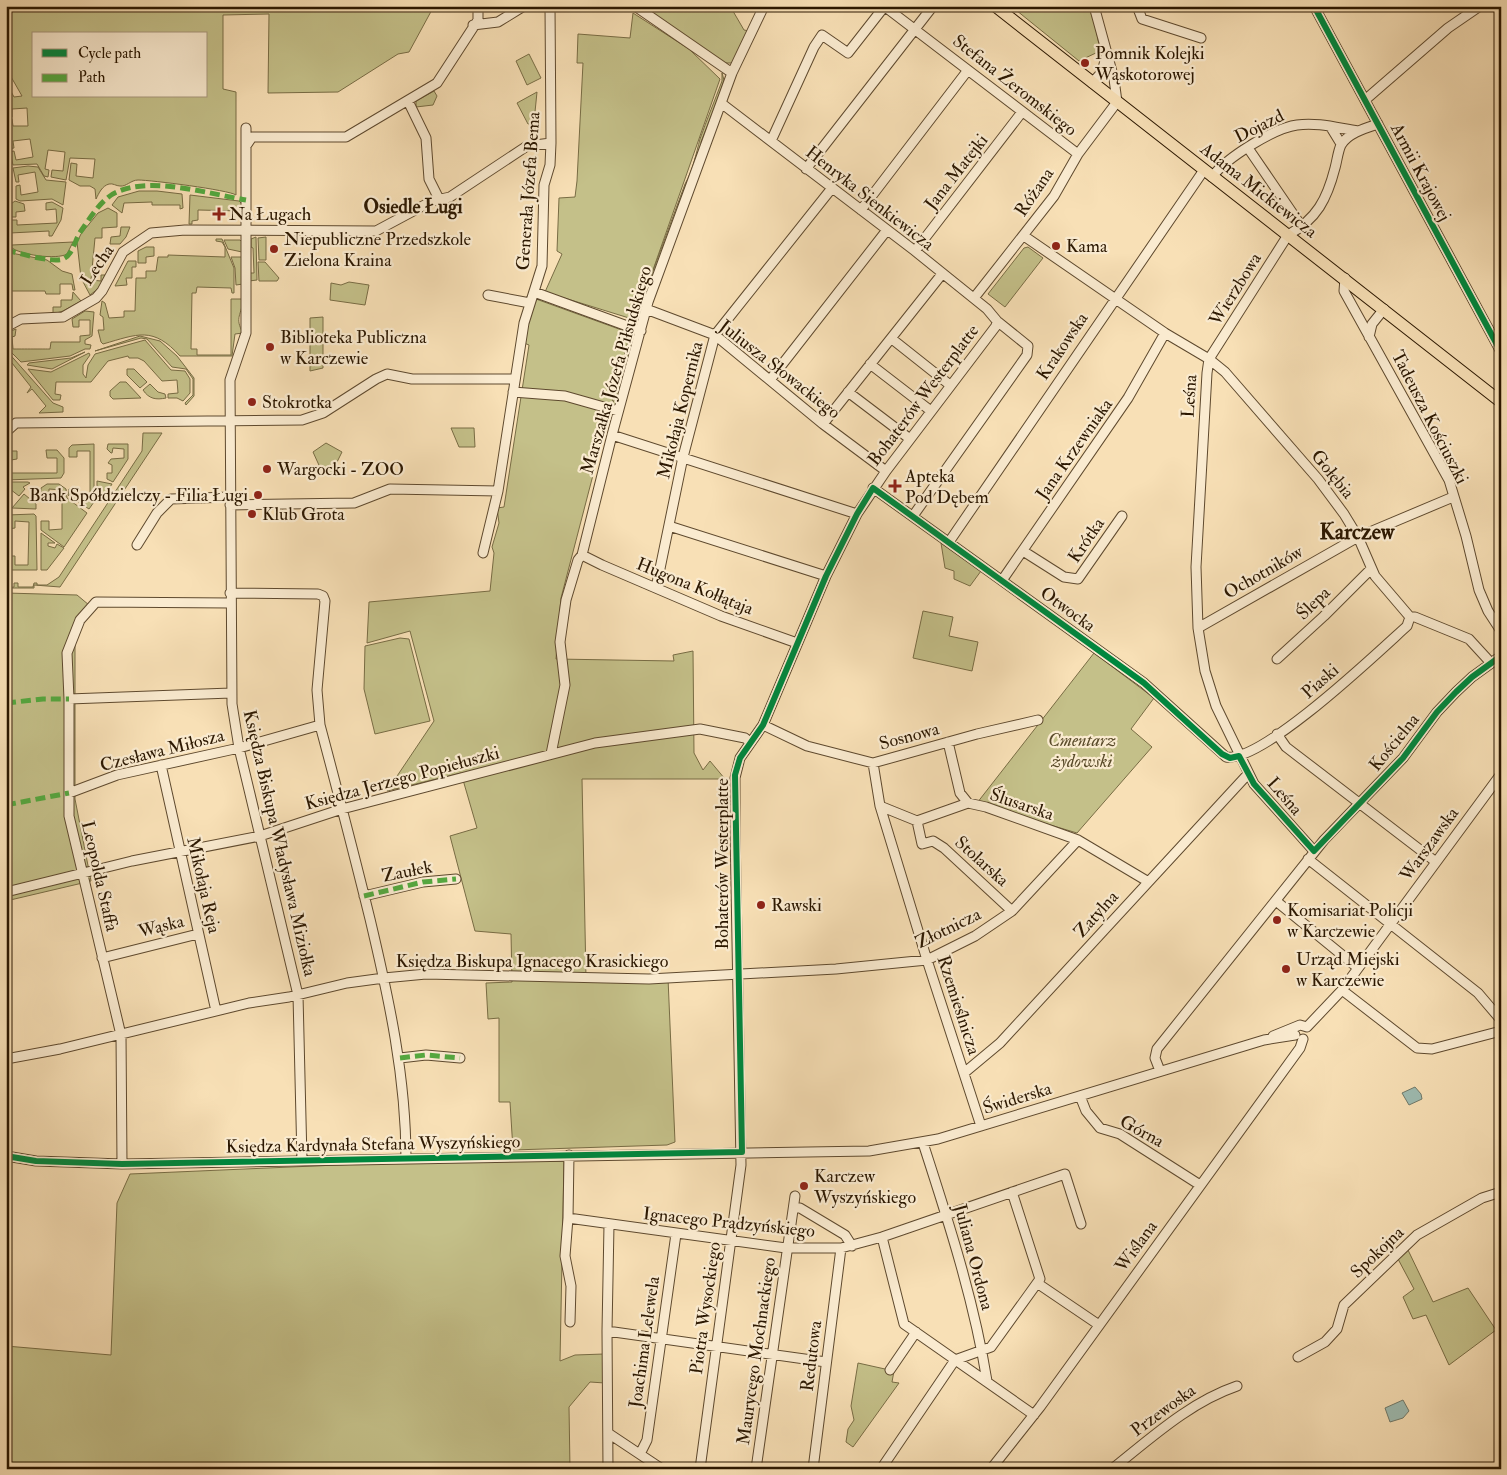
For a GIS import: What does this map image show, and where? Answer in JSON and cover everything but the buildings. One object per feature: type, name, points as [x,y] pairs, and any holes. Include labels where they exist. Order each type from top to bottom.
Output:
[{"type":"main road","name":"Adama Mickiewicza","points":[[996,6],[1500,399]]},
{"type":"street","points":[[246,146],[252,136],[346,137],[408,101],[437,83],[478,19],[478,6]]},
{"type":"street","points":[[473,25],[498,22],[524,6]]},
{"type":"street","name":"Generała Józefa Bema","points":[[483,553],[498,491],[515,380],[530,303],[542,266],[544,185],[550,168],[551,143],[550,6]]},
{"type":"street","points":[[635,6],[732,73]]},
{"type":"street","name":"Marszałka Józefa Piłsudskiego","points":[[551,754],[565,685],[560,642],[566,600],[578,560],[582,555],[646,309],[732,73],[764,6]]},
{"type":"street","points":[[770,141],[814,47],[822,35],[848,53],[884,6]]},
{"type":"street","name":"Stefana Żeromskiego","points":[[884,6],[1078,154]]},
{"type":"street","points":[[806,169],[933,6]]},
{"type":"street","points":[[1094,6],[1112,72],[1117,102]]},
{"type":"street","points":[[1137,6],[1142,19],[1201,38]]},
{"type":"street","name":"Armii Krajowej","points":[[1314,6],[1501,352]]},
{"type":"street","points":[[1365,100],[1448,28],[1480,6]]},
{"type":"street","points":[[1096,85],[1102,72],[1106,54]]},
{"type":"street","points":[[861,210],[968,70]]},
{"type":"street","points":[[1096,85],[1108,82],[1112,72]]},
{"type":"street","points":[[408,101],[426,138],[429,179],[439,199]]},
{"type":"street","name":"Różana","points":[[974,298],[1054,196],[1078,154],[1117,102]]},
{"type":"street","name":"Henryka Sienkiewicza","points":[[721,103],[974,298],[1028,346],[1027,355],[913,516]]},
{"type":"street","name":"Jana Matejki","points":[[915,252],[1022,112]]},
{"type":"street","name":"Dojazd","points":[[1342,144],[1358,131],[1378,124]]},
{"type":"street","name":"Dojazd","points":[[1208,173],[1277,132],[1296,125],[1330,126],[1358,131]]},
{"type":"street","points":[[1288,235],[1302,227],[1312,218],[1328,194],[1342,144],[1330,126]]},
{"type":"street","name":"Księdza Biskupa Władysława Miziołka","points":[[246,128],[245,339],[230,380],[231,693],[239,748],[298,995],[302,1160]]},
{"type":"street","name":"Lecha","points":[[6,326],[21,320],[63,317],[96,298],[123,252],[131,244],[151,233],[185,230],[376,232],[439,199],[450,197],[527,146],[551,143]]},
{"type":"street","points":[[1248,148],[1302,227]]},
{"type":"street","name":"Krakowska","points":[[949,542],[1114,299],[1208,173]]},
{"type":"street","name":"Mikołaja Kopernika","points":[[656,588],[683,457],[716,335],[832,188]]},
{"type":"street","points":[[770,380],[887,230]]},
{"type":"street","name":"Wierzbowa","points":[[1209,359],[1288,235]]},
{"type":"street","points":[[1024,236],[1165,333]]},
{"type":"street","points":[[823,424],[942,274]]},
{"type":"street","name":"Tadeusza Kościuszki","points":[[1345,278],[1344,291],[1449,480],[1466,536],[1478,590],[1488,611],[1501,631]]},
{"type":"street","points":[[534,292],[641,331]]},
{"type":"street","points":[[488,295],[530,303]]},
{"type":"street","name":"Juliusza Słowackiego","points":[[646,309],[716,335],[823,424],[886,471]]},
{"type":"street","points":[[1369,336],[1372,324],[1384,309]]},
{"type":"street","name":"Bohaterów Westerplatte","points":[[742,1152],[735,778],[740,758],[763,725],[826,576],[857,514],[873,488],[996,326],[997,320]]},
{"type":"street","name":"Gołębia","points":[[1165,333],[1209,359],[1225,372],[1318,479],[1344,514],[1358,537],[1371,570],[1410,617]]},
{"type":"street","name":"Jana Krzewniaka","points":[[1003,580],[1128,398],[1165,333]]},
{"type":"street","points":[[892,339],[950,385]]},
{"type":"street","name":"Leśna","points":[[1209,359],[1196,567],[1200,649],[1212,694],[1248,774],[1268,800],[1314,851]]},
{"type":"street","points":[[870,364],[931,411]]},
{"type":"street","points":[[6,432],[16,423],[309,420],[387,374],[412,379],[515,380]]},
{"type":"street","points":[[513,392],[565,396],[618,411]]},
{"type":"street","points":[[848,392],[910,439]]},
{"type":"street","points":[[612,435],[857,514]]},
{"type":"street","name":"Otwocka","points":[[873,488],[1144,683],[1222,754],[1230,758],[1239,756]]},
{"type":"street","points":[[137,545],[160,509],[172,499],[354,503],[390,489],[498,491]]},
{"type":"street","name":"Ochotników","points":[[1198,628],[1358,537],[1453,497]]},
{"type":"street","name":"Krótka","points":[[1023,551],[1064,577],[1078,580],[1122,516]]},
{"type":"street","points":[[669,526],[826,576]]},
{"type":"street","name":"Hugona Kołłątaja","points":[[582,555],[721,616],[797,643]]},
{"type":"street","name":"Ślepa","points":[[1276,659],[1371,570]]},
{"type":"street","points":[[230,593],[320,595],[324,598],[326,609],[317,690],[320,725],[384,978],[400,1058],[406,1123],[406,1159]]},
{"type":"street","name":"Leopolda Staffa","points":[[122,1164],[121,1035],[69,816],[67,653],[80,620],[96,602],[230,603]]},
{"type":"street","points":[[1410,617],[1415,617],[1470,639],[1491,663]]},
{"type":"street","name":"Piaski","points":[[1239,756],[1277,734],[1322,702],[1407,626],[1410,617]]},
{"type":"street","name":"Kościelna","points":[[1160,1071],[1155,1058],[1157,1049],[1314,851],[1403,758],[1437,712],[1472,677],[1501,656]]},
{"type":"street","points":[[69,698],[231,693]]},
{"type":"street","name":"Sosnowa","points":[[763,725],[807,746],[873,763],[1038,720]]},
{"type":"street","name":"Czesława Miłosza","points":[[69,793],[117,775],[239,748],[320,725]]},
{"type":"street","name":"Księdza Jerzego Popiełuszki","points":[[6,892],[82,873],[260,836],[342,809],[595,743],[700,729],[745,738],[750,742]]},
{"type":"street","points":[[1277,734],[1286,747],[1436,862]]},
{"type":"street","points":[[948,742],[960,792],[968,803]]},
{"type":"street","name":"Rzemieślnicza","points":[[873,763],[880,806],[927,960],[982,1126]]},
{"type":"street","name":"Mikołaja Reja","points":[[161,765],[216,1011]]},
{"type":"street","name":"Zatylna","points":[[964,1073],[1000,1043],[1147,881],[1248,774]]},
{"type":"street","name":"Warszawska","points":[[1307,1027],[1342,990],[1501,774]]},
{"type":"street","name":"Ślusarska","points":[[917,821],[968,803],[986,807],[1078,840],[1147,881]]},
{"type":"street","points":[[880,806],[917,821]]},
{"type":"street","name":"Stolarska","points":[[917,821],[922,844],[934,841],[944,848],[1012,911]]},
{"type":"street","name":"Złotnicza","points":[[738,974],[836,969],[927,960],[975,936],[1012,911],[1078,840]]},
{"type":"street","points":[[1308,859],[1349,894],[1478,994],[1501,1020]]},
{"type":"street","name":"Zaułek","points":[[364,896],[423,882],[456,879]]},
{"type":"street","points":[[1276,901],[1358,968]]},
{"type":"street","name":"Wąska","points":[[102,958],[198,934]]},
{"type":"street","name":"Księdza Biskupa Ignacego Krasickiego","points":[[6,1059],[121,1035],[249,1003],[298,995],[347,983],[384,978],[426,974],[649,979],[738,974]]},
{"type":"street","points":[[1342,990],[1417,1048],[1432,1049],[1501,1031]]},
{"type":"street","points":[[1298,1034],[1300,1025],[1307,1027]]},
{"type":"street","name":"Wiślana","points":[[991,1469],[1034,1415],[1300,1048],[1298,1034],[1309,1034],[1307,1027]]},
{"type":"street","name":"Świderska","points":[[742,1152],[869,1151],[923,1143],[1264,1040],[1298,1034]]},
{"type":"street","points":[[400,1058],[426,1055],[460,1058]]},
{"type":"street","name":"Górna","points":[[1080,1096],[1086,1111],[1100,1128],[1120,1134],[1200,1185]]},
{"type":"street","name":"Juliana Ordona","points":[[923,1143],[946,1214],[982,1351],[987,1381]]},
{"type":"street","name":"Księdza Kardynała Stefana Wyszyńskiego","points":[[6,1156],[36,1160],[122,1164],[742,1152]]},
{"type":"street","name":"Piotra Wysockiego","points":[[700,1469],[742,1152]]},
{"type":"street","points":[[569,1155],[565,1256],[571,1286],[570,1322]]},
{"type":"street","name":"Ignacego Prądzyńskiego","points":[[568,1218],[786,1248],[841,1248],[882,1237],[1065,1174],[1081,1224]]},
{"type":"street","points":[[881,1469],[955,1360],[991,1347],[1040,1279],[1012,1192]]},
{"type":"street","name":"Spokojna","points":[[1298,1358],[1325,1342],[1337,1329],[1344,1305],[1417,1235],[1482,1198],[1501,1192]]},
{"type":"street","name":"Maurycego Mochnackiego","points":[[756,1469],[786,1248],[795,1196]]},
{"type":"street","points":[[794,1208],[800,1208],[845,1235],[852,1246]]},
{"type":"street","points":[[608,1469],[607,1331],[610,1225]]},
{"type":"street","name":"Joachima Lelewela","points":[[640,1454],[647,1440],[676,1234]]},
{"type":"street","points":[[882,1237],[904,1324],[1034,1415]]},
{"type":"street","name":"Redutowa","points":[[813,1469],[841,1248]]},
{"type":"street","points":[[1037,1283],[1099,1326]]},
{"type":"street","points":[[607,1331],[826,1362]]},
{"type":"street","points":[[890,1370],[916,1332]]},
{"type":"street","name":"Przewoska","points":[[1112,1469],[1198,1403],[1215,1393],[1237,1386]]},
{"type":"street","points":[[608,1433],[662,1469]]},
{"type":"green space","points":[[6,6],[434,6],[409,52],[398,54],[338,92],[268,93],[269,14],[223,15],[223,89],[236,92],[236,195],[173,183],[138,180],[122,186],[109,184],[104,186],[96,199],[95,189],[90,186],[80,186],[69,180],[71,163],[77,164],[76,176],[93,178],[95,159],[70,158],[66,180],[51,177],[52,170],[63,171],[65,152],[48,150],[45,169],[49,170],[48,177],[44,176],[37,164],[13,165],[10,152],[14,151],[16,160],[33,157],[30,139],[13,141],[14,148],[8,149],[6,120],[12,119],[13,126],[28,126],[27,108],[12,109],[12,117],[6,117],[6,82],[14,97],[22,96],[6,68]]},
{"type":"green space","points":[[650,6],[730,6],[744,30],[749,31],[732,63],[724,63],[649,10]]},
{"type":"green space","points":[[1011,6],[1092,6],[1100,51],[1079,61]]},
{"type":"green space","points":[[633,13],[689,49],[720,79],[647,287],[688,179],[678,206],[679,210],[662,249],[664,252],[649,286],[650,289],[646,294],[647,288],[636,316],[629,318],[545,292],[562,254],[557,251],[559,198],[575,197],[583,63],[577,63],[578,34],[630,38]]},
{"type":"green space","points":[[529,54],[541,78],[527,85],[516,61]]},
{"type":"green space","points":[[722,73],[724,80],[714,113],[701,142],[702,147],[695,158],[691,178],[688,179],[700,139],[722,81]]},
{"type":"green space","points":[[434,91],[437,96],[433,105],[416,107],[416,101]]},
{"type":"green space","points":[[537,92],[534,122],[528,124],[517,103]]},
{"type":"green space","points":[[38,167],[46,180],[66,182],[63,205],[52,199],[20,201],[16,199],[16,186],[20,185],[21,195],[38,192],[35,172],[18,175],[19,182],[16,182],[13,168]]},
{"type":"green space","points":[[139,191],[182,194],[183,208],[180,209],[180,205],[152,205],[152,202],[124,203],[122,213],[112,205],[118,197]]},
{"type":"green space","points":[[190,195],[239,201],[242,204],[242,211],[198,210],[198,220],[192,221],[192,224],[189,224]]},
{"type":"green space","points":[[15,201],[24,204],[25,211],[16,212],[16,217],[7,217],[8,206]]},
{"type":"green space","points":[[52,202],[63,208],[61,220],[52,236],[49,236],[49,231],[10,233],[10,238],[6,238],[6,220],[17,220],[17,225],[57,223],[56,209],[46,210],[46,203]]},
{"type":"green space","points":[[108,208],[117,213],[117,227],[102,228],[102,238],[95,238],[91,280],[101,281],[101,275],[105,275],[99,288],[90,295],[81,278],[77,242],[98,213]]},
{"type":"green space","points":[[121,227],[130,227],[126,237],[120,244],[110,244],[111,237],[120,236]]},
{"type":"green space","points":[[256,237],[257,280],[249,281],[249,273],[254,273],[251,239]]},
{"type":"green space","points":[[266,237],[266,260],[259,260],[258,238]]},
{"type":"green space","points":[[216,239],[222,239],[234,268],[234,293],[232,293],[231,288],[197,287],[196,293],[192,293],[191,349],[197,349],[197,355],[231,355],[231,299],[243,299],[239,323],[243,333],[235,334],[232,356],[180,356],[162,340],[144,335],[126,337],[103,344],[101,342],[98,330],[104,330],[103,317],[100,315],[102,301],[105,303],[109,318],[124,317],[124,311],[135,311],[136,278],[146,278],[146,271],[156,271],[158,257],[168,257],[168,255],[225,257],[225,247],[222,242],[216,241]]},
{"type":"green space","points":[[224,240],[240,240],[242,242],[242,252],[228,249]]},
{"type":"green space","points":[[73,242],[67,254],[55,257],[30,254],[11,247],[12,245]]},
{"type":"green space","points":[[146,247],[154,247],[154,256],[146,257],[146,263],[138,263],[138,251]]},
{"type":"green space","points":[[1028,247],[1043,258],[1005,307],[988,294],[1024,248]]},
{"type":"green space","points":[[6,252],[47,260],[62,271],[72,274],[75,290],[73,290],[72,284],[60,284],[60,294],[46,294],[45,291],[6,291]]},
{"type":"green space","points":[[231,257],[242,257],[243,284],[236,285],[235,268]]},
{"type":"green space","points":[[128,261],[136,261],[136,267],[132,267],[132,278],[126,278],[127,285],[115,286]]},
{"type":"green space","points":[[258,262],[265,262],[279,278],[277,281],[259,281]]},
{"type":"green space","points":[[349,282],[369,285],[365,305],[330,300],[331,283],[341,285]]},
{"type":"green space","points":[[73,292],[81,301],[53,314],[53,307],[61,307],[61,300],[72,300]]},
{"type":"green space","points":[[536,299],[630,333],[561,598],[556,659],[674,661],[673,655],[693,651],[694,753],[703,770],[710,761],[725,779],[582,779],[586,978],[668,978],[675,1142],[667,1145],[513,1150],[510,1102],[499,1102],[499,1018],[488,1019],[486,983],[512,982],[511,934],[475,931],[450,836],[477,828],[461,773],[387,791],[434,721],[410,631],[367,643],[369,602],[490,591],[494,553],[492,547],[499,523],[497,508],[504,507],[529,345],[524,343],[528,321]]},
{"type":"green space","points":[[85,311],[94,312],[92,336],[85,340],[85,344],[91,345],[90,349],[85,349],[70,356],[21,362],[6,347],[6,333],[16,329],[15,336],[12,337],[13,349],[50,349],[51,342],[80,342],[80,336],[90,335],[90,320],[79,320],[79,327],[73,327],[72,319]]},
{"type":"green space","points":[[323,317],[323,368],[310,371],[310,318]]},
{"type":"green space","points":[[632,334],[634,344],[616,406],[612,407]]},
{"type":"green space","points":[[140,336],[160,341],[177,356],[194,378],[194,396],[186,405],[185,403],[193,395],[193,379],[186,369],[172,367],[147,339],[141,338],[95,351]]},
{"type":"green space","points":[[145,340],[171,370],[185,371],[190,379],[190,393],[183,401],[177,398],[168,398],[168,394],[178,393],[177,380],[162,381],[144,361],[138,358],[129,358],[128,356],[108,361],[91,382],[56,382],[55,394],[61,395],[60,400],[53,400],[28,369],[51,372],[89,353],[90,355],[83,365],[83,374],[86,378],[88,365],[95,354]]},
{"type":"green space","points":[[6,350],[53,403],[63,407],[63,412],[39,413],[46,406],[32,389],[27,393],[31,387],[12,363],[8,365]]},
{"type":"green space","points":[[85,352],[52,369],[27,365],[29,363],[71,358]]},
{"type":"green space","points":[[127,369],[134,369],[147,382],[140,388],[127,375]]},
{"type":"green space","points":[[120,382],[126,382],[141,398],[113,399],[110,396],[110,391]]},
{"type":"green space","points":[[150,384],[158,392],[165,394],[166,398],[156,399],[150,397],[143,390]]},
{"type":"green space","points":[[451,428],[474,428],[475,447],[459,447]]},
{"type":"green space","points":[[143,433],[162,433],[60,587],[34,585],[34,588],[6,588],[14,587],[14,583],[18,583],[18,587],[33,587],[34,583],[37,583],[37,585],[47,585],[59,577],[142,451]]},
{"type":"green space","points":[[326,443],[342,452],[331,474],[323,474],[313,452]]},
{"type":"green space","points":[[94,444],[94,502],[89,509],[68,495],[69,489],[77,489],[77,497],[90,497],[90,451],[77,451],[77,457],[69,457],[69,448],[72,445]]},
{"type":"green space","points":[[108,444],[128,444],[128,459],[113,482],[107,479],[107,473],[112,473],[112,465],[108,463],[111,459],[124,458],[124,449],[113,448],[111,453],[107,449]]},
{"type":"green space","points":[[46,450],[57,450],[64,458],[64,473],[61,478],[6,480],[6,451],[17,451],[17,459],[11,460],[11,473],[57,473],[57,458],[47,458]]},
{"type":"green space","points":[[97,481],[112,484],[102,500],[97,496]]},
{"type":"green space","points":[[6,482],[30,483],[23,487],[25,489],[19,496],[6,486]]},
{"type":"green space","points":[[47,484],[59,484],[66,489],[67,498],[87,513],[64,547],[41,530],[41,521],[49,521],[49,530],[62,529],[62,490],[49,489],[49,496],[41,496],[41,488]]},
{"type":"green space","points":[[24,494],[36,504],[36,509],[12,508]]},
{"type":"green space","points":[[34,514],[36,516],[37,570],[7,570],[7,556],[15,556],[15,565],[28,565],[29,522],[15,521],[15,528],[8,529],[7,515]]},
{"type":"green space","points":[[41,533],[55,543],[48,543],[48,546],[55,548],[57,544],[64,548],[47,570],[41,570]]},
{"type":"green space","points":[[941,543],[981,571],[970,586],[954,579],[954,571],[945,568]]},
{"type":"green space","points":[[6,593],[77,595],[89,605],[75,637],[75,799],[91,881],[6,901]]},
{"type":"green space","points":[[923,611],[953,617],[949,636],[978,642],[972,671],[913,658]]},
{"type":"green space","points":[[400,638],[409,639],[430,721],[375,734],[364,689],[365,646]]},
{"type":"green space","name":"Cmentarz żydowski","points":[[1094,653],[1154,698],[1131,729],[1152,747],[1077,833],[977,803]]},
{"type":"green space","points":[[564,1161],[560,1361],[575,1355],[604,1354],[605,1383],[590,1382],[569,1407],[570,1469],[6,1469],[6,1346],[111,1355],[117,1203],[130,1174],[406,1162]]},
{"type":"green space","points":[[1408,1250],[1433,1302],[1468,1288],[1496,1330],[1449,1365],[1426,1315],[1413,1319],[1403,1297],[1414,1289],[1398,1259]]},
{"type":"green space","points":[[858,1363],[894,1371],[892,1382],[899,1383],[853,1447],[846,1442],[848,1429],[854,1420],[851,1406]]},
{"type":"water","points":[[1415,1087],[1421,1094],[1422,1099],[1409,1105],[1402,1093]]},
{"type":"water","points":[[1403,1400],[1409,1411],[1403,1418],[1390,1422],[1385,1408]]},
{"type":"marked path","points":[[6,250],[43,259],[63,259],[72,250],[79,234],[101,204],[117,192],[131,188],[163,186],[246,200]]},
{"type":"marked path","points":[[6,703],[43,699],[69,699]]},
{"type":"marked path","points":[[6,805],[69,793]]},
{"type":"marked path","points":[[364,896],[423,882],[456,879]]},
{"type":"marked path","points":[[400,1058],[426,1055],[460,1058]]},
{"type":"cycle path","points":[[1314,6],[1501,352]]},
{"type":"cycle path","points":[[6,1156],[36,1161],[122,1164],[742,1152],[735,775],[740,758],[763,725],[826,576],[857,514],[873,488],[1144,683],[1222,754],[1230,758],[1239,756],[1254,784],[1314,851],[1403,758],[1437,712],[1456,692],[1472,677],[1501,656]]},
{"type":"place","name":"Pomnik Kolejki Wąskotorowej","points":[[1085,63]]},
{"type":"place","name":"Na Ługach","points":[[219,214]]},
{"type":"place","name":"Kama","points":[[1056,246]]},
{"type":"place","name":"Niepubliczne Przedszkole Zielona Kraina","points":[[274,249]]},
{"type":"place","name":"Biblioteka Publiczna w Karczewie","points":[[270,347]]},
{"type":"place","name":"Stokrotka","points":[[252,402]]},
{"type":"place","name":"Wargocki - ZOO","points":[[267,469]]},
{"type":"place","name":"Apteka Pod Dębem","points":[[895,486]]},
{"type":"place","name":"Bank Spółdzielczy - Filia Ługi","points":[[258,495]]},
{"type":"place","name":"Klub Grota","points":[[252,514]]},
{"type":"place","name":"Rawski","points":[[761,905]]},
{"type":"place","name":"Komisariat Policji w Karczewie","points":[[1277,920]]},
{"type":"place","name":"Urząd Miejski w Karczewie","points":[[1286,969]]},
{"type":"place","name":"Karczew Wyszyńskiego","points":[[804,1186]]},
{"type":"district","name":"Osiedle Ługi","points":[[413,206]]},
{"type":"district","name":"Karczew","points":[[1357,531]]}]
